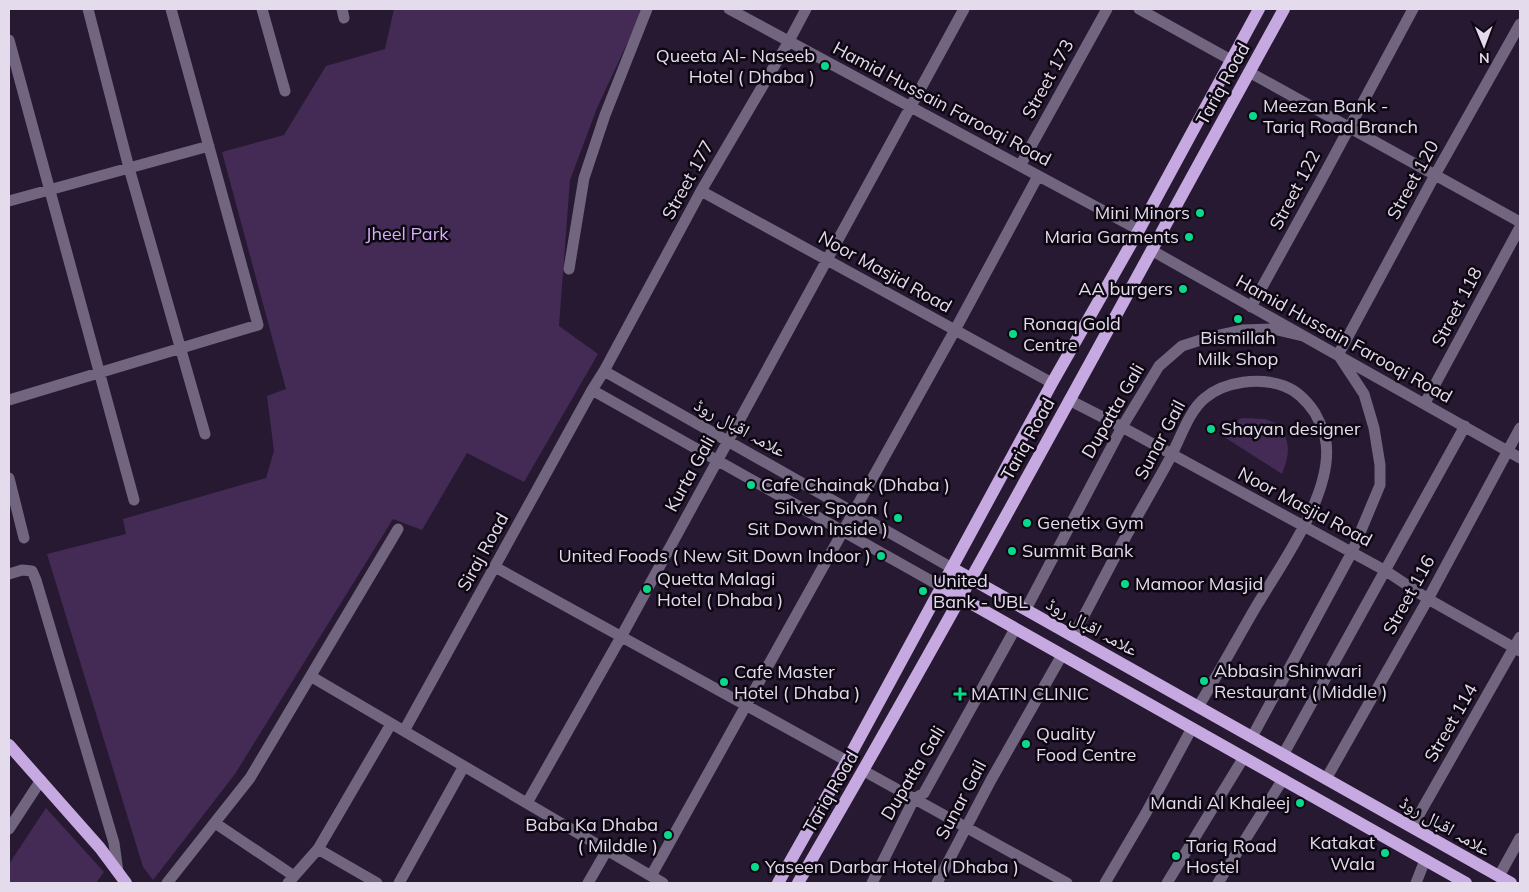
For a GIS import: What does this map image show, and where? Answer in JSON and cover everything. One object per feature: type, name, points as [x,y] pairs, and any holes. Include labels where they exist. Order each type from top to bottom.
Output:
[{"type":"main road","name":"Tariq Road","points":[[778,883],[847,761],[1052,383],[1139,230],[1260,9]]},
{"type":"main road","name":"Tariq Road","points":[[798,883],[864,771],[1284,9]]},
{"type":"main road","name":"علامہ اقبال روڈ","points":[[952,568],[1511,883]]},
{"type":"main road","points":[[942,587],[1466,883]]},
{"type":"main road","points":[[9,745],[100,848],[126,883]]},
{"type":"main road","points":[[111,883],[118,872]]},
{"type":"street","points":[[88,9],[129,168],[205,434]]},
{"type":"street","points":[[9,400],[258,325],[171,9]]},
{"type":"street","points":[[262,9],[285,90]]},
{"type":"street","points":[[569,268],[584,178],[605,115],[647,9]]},
{"type":"street","name":"Hamid Hussain Farooqi Road","points":[[729,9],[1139,230]]},
{"type":"street","name":"Street 177","points":[[592,390],[701,191],[806,9]]},
{"type":"street","name":"Kurta Gali","points":[[527,803],[621,637],[964,9]]},
{"type":"street","name":"Street 173","points":[[1020,166],[1107,9]]},
{"type":"street","points":[[1139,9],[1231,60]]},
{"type":"street","name":"Street 122","points":[[1251,308],[1412,9]]},
{"type":"street","name":"Street 120","points":[[1338,355],[1435,175],[1520,24]]},
{"type":"street","points":[[9,40],[134,500]]},
{"type":"street","points":[[1249,72],[1520,222]]},
{"type":"street","points":[[9,201],[209,146]]},
{"type":"street","points":[[651,876],[955,330],[1038,176]]},
{"type":"street","name":"Noor Masjid Road","points":[[701,191],[1052,383]]},
{"type":"street","name":"Street 118","points":[[1425,403],[1520,226]]},
{"type":"street","name":"Hamid Hussain Farooqi Road","points":[[1151,250],[1520,458]]},
{"type":"street","name":"Dupatta Gali","points":[[1026,610],[1122,427],[1159,366],[1182,346],[1210,336],[1242,330],[1273,329],[1303,336]]},
{"type":"street","points":[[1252,738],[1352,552],[1380,485],[1380,465],[1374,428],[1364,394],[1338,355]]},
{"type":"street","name":"علامہ اقبال روڈ","points":[[604,371],[952,568]]},
{"type":"street","name":"Sunar Gail","points":[[1073,636],[1123,541],[1172,455],[1193,412],[1204,398],[1217,390],[1235,384],[1270,382],[1298,393],[1310,406],[1321,423],[1326,438],[1327,457],[1322,487],[1304,526],[1229,658],[1198,707]]},
{"type":"street","points":[[592,390],[942,587]]},
{"type":"street","name":"Siraj Road","points":[[404,731],[592,390]]},
{"type":"street","name":"Noor Masjid Road","points":[[1070,400],[1352,552],[1386,571],[1428,599],[1518,645]]},
{"type":"street","points":[[1283,755],[1465,426]]},
{"type":"street","name":"Street 116","points":[[1326,778],[1428,599],[1520,428]]},
{"type":"street","points":[[9,478],[24,538]]},
{"type":"street","points":[[167,883],[250,778],[312,677],[398,529]]},
{"type":"street","points":[[495,567],[847,761]]},
{"type":"street","points":[[9,574],[22,570],[32,571],[36,580],[114,843],[118,872]]},
{"type":"street","name":"Dupatta Gali","points":[[872,883],[914,799],[924,793],[1015,629]]},
{"type":"street","name":"Street 114","points":[[1412,827],[1518,645]]},
{"type":"street","name":"Sunar Gail","points":[[937,883],[991,780],[1062,655]]},
{"type":"street","points":[[312,677],[663,883]]},
{"type":"street","points":[[215,823],[291,880],[318,849],[391,724]]},
{"type":"street","points":[[1105,883],[1192,728]]},
{"type":"street","points":[[1167,883],[1244,757]]},
{"type":"street","points":[[399,883],[464,766]]},
{"type":"street","points":[[864,771],[1067,883]]},
{"type":"street","points":[[1218,883],[1283,779]]},
{"type":"street","points":[[9,829],[40,780]]},
{"type":"street","points":[[1499,876],[1520,838]]},
{"type":"street","points":[[318,849],[376,883]]},
{"type":"street","points":[[588,883],[607,850]]},
{"type":"street","points":[[1416,883],[1425,860]]},
{"type":"green space","name":"Jheel Park","points":[[394,9],[643,9],[597,108],[570,180],[559,326],[598,354],[524,482],[467,453],[422,530],[393,519],[235,774],[153,880],[143,867],[47,554],[126,534],[123,519],[266,478],[274,451],[267,396],[286,389],[222,152],[284,135],[326,66],[385,49]]},
{"type":"green space","points":[[1242,418],[1265,419],[1281,425],[1288,449],[1282,474],[1221,435],[1230,424]]},
{"type":"green space","points":[[46,808],[104,872],[96,883],[9,883],[9,864]]},
{"type":"place","name":"Queeta Al- Naseeb Hotel ( Dhaba )","points":[[825,66]]},
{"type":"place","name":"Meezan Bank - Tariq Road Branch","points":[[1253,116]]},
{"type":"place","name":"Mini Minors","points":[[1200,213]]},
{"type":"place","name":"Maria Garments","points":[[1189,237]]},
{"type":"place","name":"AA burgers","points":[[1183,289]]},
{"type":"place","name":"Bismillah Milk Shop","points":[[1238,319]]},
{"type":"place","name":"Ronaq Gold Centre","points":[[1013,334]]},
{"type":"place","name":"Shayan designer","points":[[1211,429]]},
{"type":"place","name":"Cafe Chainak (Dhaba )","points":[[751,485]]},
{"type":"place","name":"Silver Spoon ( Sit Down Inside )","points":[[898,518]]},
{"type":"place","name":"Genetix Gym","points":[[1027,523]]},
{"type":"place","name":"Summit Bank","points":[[1012,551]]},
{"type":"place","name":"United Foods ( New Sit Down Indoor )","points":[[881,556]]},
{"type":"place","name":"Mamoor Masjid","points":[[1125,584]]},
{"type":"place","name":"Quetta Malagi Hotel ( Dhaba )","points":[[647,589]]},
{"type":"place","name":"United Bank - UBL","points":[[923,591]]},
{"type":"place","name":"Abbasin Shinwari Restaurant ( Middle )","points":[[1204,681]]},
{"type":"place","name":"Cafe Master Hotel ( Dhaba )","points":[[724,682]]},
{"type":"place","name":"MATIN CLINIC","points":[[960,694]]},
{"type":"place","name":"Quality Food Centre","points":[[1026,744]]},
{"type":"place","name":"Mandi Al Khaleej","points":[[1300,803]]},
{"type":"place","name":"Baba Ka Dhaba ( Milddle )","points":[[668,835]]},
{"type":"place","name":"Katakat Wala","points":[[1385,853]]},
{"type":"place","name":"Tariq Road Hostel","points":[[1176,856]]},
{"type":"place","name":"Yaseen Darbar Hotel ( Dhaba )","points":[[755,867]]}]
